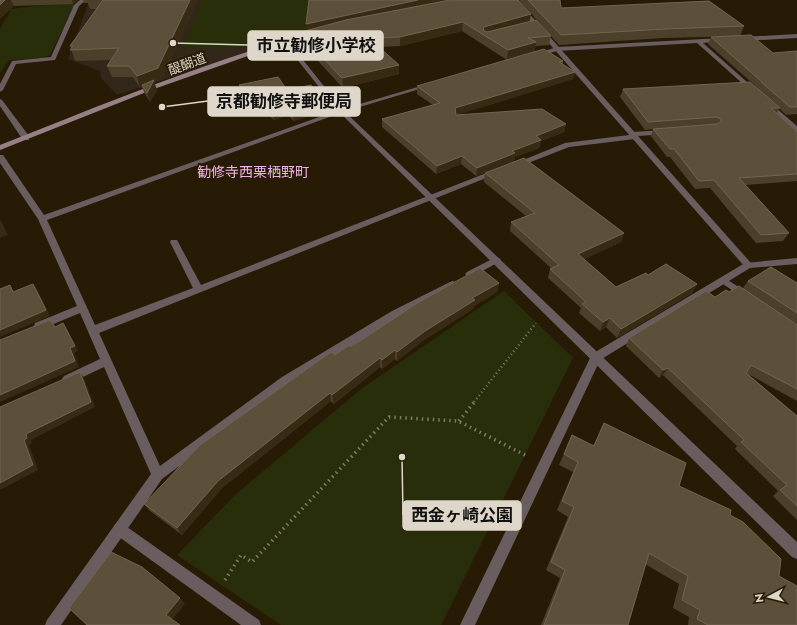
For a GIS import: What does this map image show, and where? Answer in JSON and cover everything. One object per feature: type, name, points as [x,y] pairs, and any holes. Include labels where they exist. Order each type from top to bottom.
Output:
[{"type":"main road","name":"醍醐道","points":[[0,148],[152,88],[286,42],[323,32]]},
{"type":"street","points":[[0,90],[14,62],[53,59],[77,5],[83,0]]},
{"type":"street","points":[[514,0],[533,26],[557,49],[748,265]]},
{"type":"street","points":[[736,39],[797,36]]},
{"type":"street","points":[[527,57],[557,49],[729,40]]},
{"type":"street","points":[[698,41],[797,130]]},
{"type":"street","points":[[286,42],[341,111],[797,552]]},
{"type":"street","points":[[42,219],[341,111],[438,83]]},
{"type":"street","points":[[0,101],[26,138]]},
{"type":"street","points":[[92,331],[568,145],[633,135],[676,131]]},
{"type":"street","points":[[0,157],[42,219],[158,475]]},
{"type":"street","points":[[174,242],[198,289]]},
{"type":"street","points":[[52,625],[158,475],[286,380],[396,314],[496,260]]},
{"type":"street","points":[[467,625],[596,358],[748,265],[797,261]]},
{"type":"street","points":[[723,280],[754,302]]},
{"type":"street","points":[[27,331],[82,308]]},
{"type":"street","points":[[57,384],[106,362]]},
{"type":"street","points":[[120,529],[254,625]]},
{"type":"path","points":[[458,421],[530,328]]},
{"type":"path","points":[[214,597],[241,555],[252,562],[389,417],[458,421],[545,466]]},
{"type":"shaded area","points":[[121,0],[386,0],[389,14],[301,35],[117,95],[101,78],[100,71],[68,59],[88,4],[119,3]]},
{"type":"green space","points":[[202,0],[309,0],[387,13],[281,37],[242,48],[181,49]]},
{"type":"green space","points":[[55,4],[75,4],[50,55],[42,58],[9,60],[0,73],[0,29],[11,9]]},
{"type":"green space","points":[[504,291],[573,358],[441,625],[281,625],[177,555],[236,494],[361,389]]},
{"type":"building","points":[[0,0],[5,0],[0,5]]},
{"type":"building","points":[[103,0],[190,0],[158,68],[137,76],[129,66],[107,66],[119,48],[70,50],[73,46],[70,46]]},
{"type":"building","points":[[309,0],[418,0],[306,24]]},
{"type":"building","points":[[450,0],[518,0],[531,14],[484,27],[483,30],[487,32],[536,20],[551,36],[528,38],[536,42],[508,50],[463,22],[400,37],[369,38],[399,65],[342,78],[304,38],[305,31],[346,20]]},
{"type":"building","points":[[528,0],[560,0],[561,8],[709,1],[744,26],[561,35]]},
{"type":"building","points":[[751,35],[773,53],[797,51],[797,107],[790,107],[711,37]]},
{"type":"building","points":[[544,49],[563,61],[559,62],[575,72],[455,108],[456,115],[542,109],[566,124],[536,136],[541,140],[512,151],[515,153],[477,168],[462,156],[437,166],[382,119],[440,103],[417,86]]},
{"type":"building","points":[[278,77],[287,90],[311,85],[324,104],[293,114],[286,109],[273,113],[239,85]]},
{"type":"building","points":[[154,80],[147,93],[142,85]]},
{"type":"building","points":[[750,82],[780,108],[771,108],[797,132],[797,174],[739,178],[789,233],[761,235],[714,180],[699,181],[674,149],[670,149],[653,129],[717,124],[721,122],[721,119],[716,117],[648,122],[623,89]]},
{"type":"building","points":[[524,158],[624,233],[578,254],[616,287],[646,273],[648,275],[666,264],[697,284],[621,329],[610,318],[603,322],[582,304],[586,302],[550,269],[559,265],[511,222],[535,213],[485,173]]},
{"type":"building","points":[[771,267],[797,283],[797,313],[748,281]]},
{"type":"building","points":[[480,268],[499,283],[472,298],[475,300],[425,331],[397,352],[395,350],[382,360],[380,358],[332,395],[330,393],[218,481],[177,528],[144,504],[200,445],[331,352],[335,355],[349,345],[351,347],[419,302]]},
{"type":"building","points":[[33,284],[46,310],[0,330],[0,289],[10,285],[13,292]]},
{"type":"building","points":[[739,286],[797,325],[797,389],[751,365],[746,373],[797,416],[797,506],[780,490],[787,485],[741,442],[744,440],[668,368],[663,370],[629,338],[706,291],[715,297],[726,290],[729,292]]},
{"type":"building","points":[[50,320],[55,327],[63,323],[75,346],[70,348],[75,361],[0,395],[0,340]]},
{"type":"building","points":[[80,372],[91,402],[26,434],[27,438],[24,440],[33,465],[0,483],[0,407]]},
{"type":"building","points":[[604,423],[686,463],[679,486],[731,510],[730,515],[743,522],[781,559],[779,576],[797,586],[797,625],[708,625],[697,619],[700,610],[682,600],[688,576],[649,553],[628,625],[544,625],[565,570],[551,562],[574,507],[562,501],[578,462],[564,454],[572,435],[594,446]]},
{"type":"building","points":[[111,552],[142,567],[180,598],[166,615],[180,625],[87,625],[69,608]]},
{"type":"place","name":"市立勧修小学校","points":[[173,43]]},
{"type":"place","name":"京都勧修寺郵便局","points":[[162,107]]},
{"type":"place","name":"西金ヶ崎公園","points":[[402,457]]},
{"type":"district","name":"勧修寺西栗栖野町","points":[[253,172]]}]
